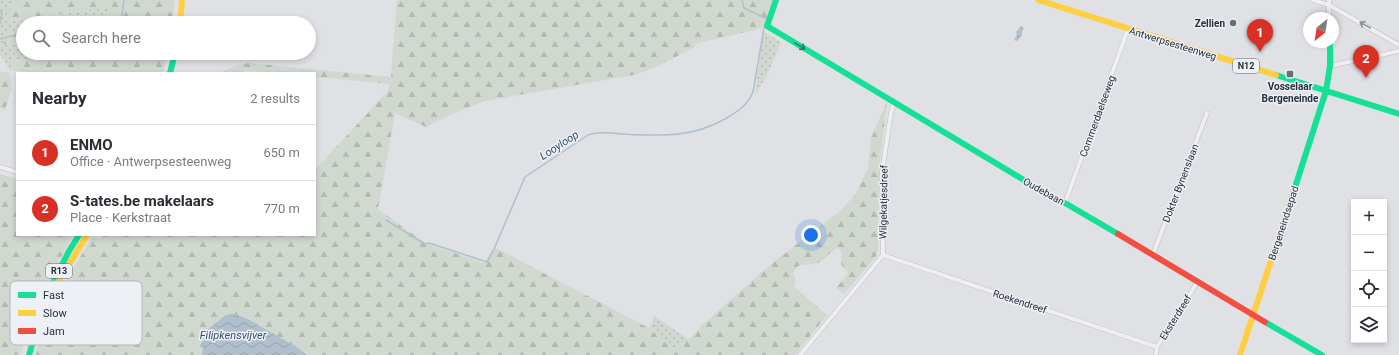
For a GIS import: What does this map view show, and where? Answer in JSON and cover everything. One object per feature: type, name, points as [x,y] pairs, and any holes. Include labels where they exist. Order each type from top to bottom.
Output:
[{"type":"street","points":[[181,16],[182,0]]},
{"type":"street","name":"Oudebaan","points":[[776,0],[767,26],[1054,198],[1153,254],[1322,355]]},
{"type":"street","name":"Antwerpsesteenweg","points":[[1038,0],[1399,114]]},
{"type":"street","points":[[1313,0],[1329,2],[1399,44]]},
{"type":"street","name":"Commerdaelseweg","points":[[1065,203],[1128,29]]},
{"type":"street","name":"Bergeneindsepad","points":[[1240,355],[1326,91],[1330,66],[1330,48]]},
{"type":"street","points":[[1330,66],[1399,51]]},
{"type":"street","points":[[170,72],[173,60]]},
{"type":"street","name":"Wilgekatjesdreef","points":[[883,255],[882,172],[890,113],[894,102]]},
{"type":"street","name":"Dokter Bynenslaan","points":[[1153,254],[1207,112]]},
{"type":"street","points":[[0,168],[16,172]]},
{"type":"street","name":"R13","points":[[54,281],[78,236]]},
{"type":"street","name":"R13","points":[[60,281],[86,236]]},
{"type":"street","points":[[800,355],[883,255]]},
{"type":"street","name":"Roekendreef","points":[[883,255],[1157,347]]},
{"type":"street","name":"Eksterdreef","points":[[1156,355],[1157,347],[1198,281]]},
{"type":"street","name":"R13","points":[[29,355],[32,345]]},
{"type":"green space","points":[[0,0],[30,0],[11,3],[10,21],[16,20],[16,33],[3,34],[3,44],[16,43],[16,60],[44,60],[12,61],[10,70],[0,54]]},
{"type":"green space","points":[[30,0],[174,0],[173,16],[107,16],[108,7],[44,16],[16,16],[16,20],[9,21],[11,3]]},
{"type":"green space","points":[[397,0],[773,0],[763,28],[695,44],[695,47],[656,67],[634,75],[485,101],[454,113],[426,127],[395,113],[378,209],[425,243],[484,263],[494,247],[649,328],[672,349],[689,340],[702,325],[770,265],[840,211],[855,195],[868,168],[871,138],[887,102],[879,170],[878,251],[875,258],[844,294],[836,288],[848,274],[841,264],[842,253],[838,248],[819,263],[798,266],[793,273],[796,281],[793,286],[827,315],[795,355],[307,355],[297,347],[248,319],[206,333],[202,355],[35,355],[38,345],[142,345],[142,281],[66,281],[92,237],[100,239],[103,236],[316,236],[316,169],[387,92],[390,84],[316,77],[316,72],[263,72],[244,70],[244,72],[221,72],[232,67],[249,63],[391,77]]},
{"type":"green space","points":[[109,7],[108,16],[45,16]]},
{"type":"green space","points":[[763,31],[781,42],[768,73],[755,96]]},
{"type":"green space","points":[[16,33],[16,43],[3,44],[3,34]]},
{"type":"green space","points":[[166,60],[163,72],[29,72],[10,70],[12,61]]},
{"type":"green space","points":[[0,72],[8,72],[10,74],[12,88],[5,110],[0,108]]},
{"type":"green space","points":[[0,174],[16,179],[16,236],[72,236],[48,281],[10,281],[10,345],[24,345],[20,355],[0,355]]},
{"type":"green space","points":[[655,316],[689,340],[672,349],[649,328]]},
{"type":"water","points":[[1021,26],[1024,28],[1022,35],[1017,41],[1014,40],[1017,35],[1016,32]]},
{"type":"water","name":"Filipkensvijver","points":[[235,314],[248,319],[297,347],[307,355],[202,355],[204,337],[208,329],[226,315]]},
{"type":"waterway","points":[[122,16],[124,0]]},
{"type":"waterway","name":"Looyloop","points":[[742,0],[744,8],[767,19]]},
{"type":"waterway","points":[[0,11],[2,13],[0,23]]},
{"type":"waterway","name":"Looyloop","points":[[386,220],[425,244],[429,243],[487,262],[525,177],[588,135],[601,133],[651,135],[688,133],[712,125],[742,108],[753,92],[764,28]]},
{"type":"waterway","points":[[0,39],[16,36]]},
{"type":"traffic: fast","points":[[776,0],[767,26],[1054,198],[1118,234]]},
{"type":"traffic: fast","points":[[1290,203],[1326,91],[1330,66],[1330,48]]},
{"type":"traffic: fast","points":[[170,72],[173,60]]},
{"type":"traffic: fast","points":[[1276,75],[1399,114]]},
{"type":"traffic: fast","points":[[54,281],[78,236]]},
{"type":"traffic: fast","points":[[1265,322],[1322,355]]},
{"type":"traffic: fast","points":[[29,355],[32,345]]},
{"type":"traffic: slow","points":[[181,16],[182,0]]},
{"type":"traffic: slow","points":[[1038,0],[1276,75]]},
{"type":"traffic: slow","points":[[1240,355],[1290,203]]},
{"type":"traffic: slow","points":[[59,281],[86,236]]},
{"type":"traffic: jam","points":[[1118,234],[1265,322]]},
{"type":"place","name":"Zellien","points":[[1233,23]]},
{"type":"place","name":"ENMO","points":[[1260,52]]},
{"type":"place","name":"Vosselaar Bergeneinde","points":[[1290,74]]},
{"type":"place","name":"S-tates.be makelaars","points":[[1366,78]]}]
